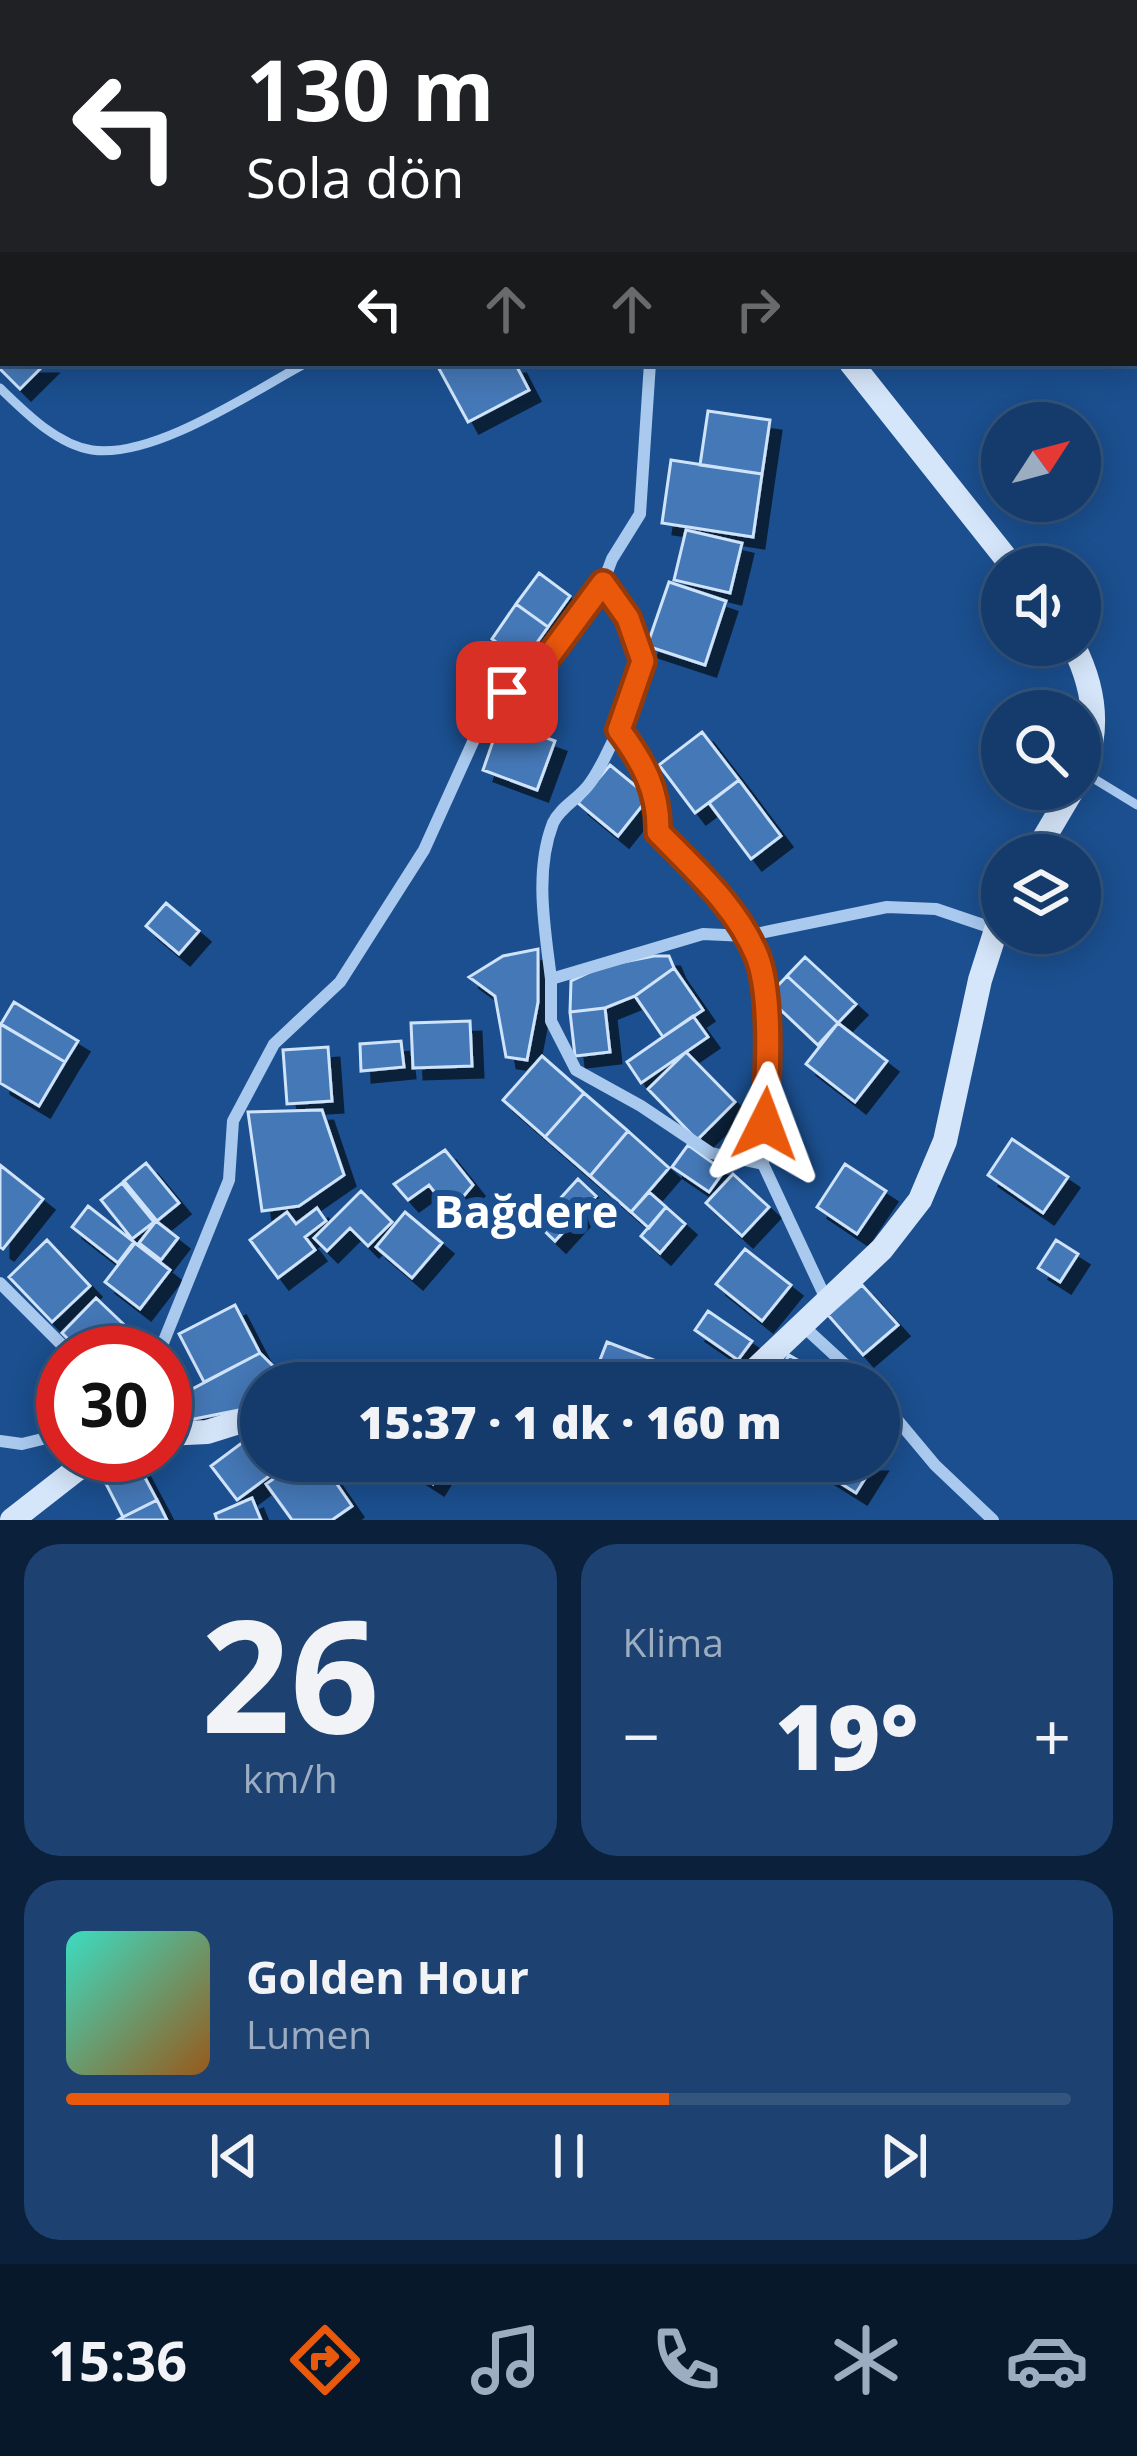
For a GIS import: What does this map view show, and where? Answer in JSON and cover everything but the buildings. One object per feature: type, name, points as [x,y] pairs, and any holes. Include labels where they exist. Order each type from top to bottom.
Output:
[{"type":"street","points":[[170,1326],[230,1180],[233,1121],[274,1044],[340,982],[424,850],[477,733],[507,692],[543,664],[603,583],[640,514],[650,366]]},
{"type":"street","points":[[853,366],[995,546]]},
{"type":"street","points":[[603,583],[628,618],[643,661],[619,730],[590,783],[554,819],[544,858],[551,1022],[576,1070],[711,1153],[763,1164]]},
{"type":"street","points":[[619,730],[640,759],[659,802],[658,832],[720,897],[759,960],[769,1045],[763,1164],[826,1299]]},
{"type":"street","points":[[551,979],[704,934],[746,936],[887,907],[981,917]]},
{"type":"street","points":[[762,1362],[882,1249],[920,1200],[945,1141],[988,954]]},
{"type":"street","points":[[0,1283],[43,1326]]},
{"type":"street","points":[[801,1324],[842,1362]]},
{"type":"street","points":[[192,1433],[240,1422]]},
{"type":"street","points":[[900,1424],[935,1466],[993,1520]]},
{"type":"street","points":[[0,1441],[36,1441]]},
{"type":"street","points":[[12,1520],[61,1482]]},
{"type":"lane","points":[[0,388],[37,422],[70,442],[92,450],[124,448],[164,436],[300,366]]},
{"type":"lane","points":[[1101,789],[1137,805]]},
{"type":"district","name":"Bağdere","points":[[526,1210]]},
{"type":"route","points":[[507,692],[543,664],[603,583],[628,618],[643,661],[619,730],[640,759],[659,802],[658,832],[720,897],[759,960],[769,1045],[765,1124]]}]
